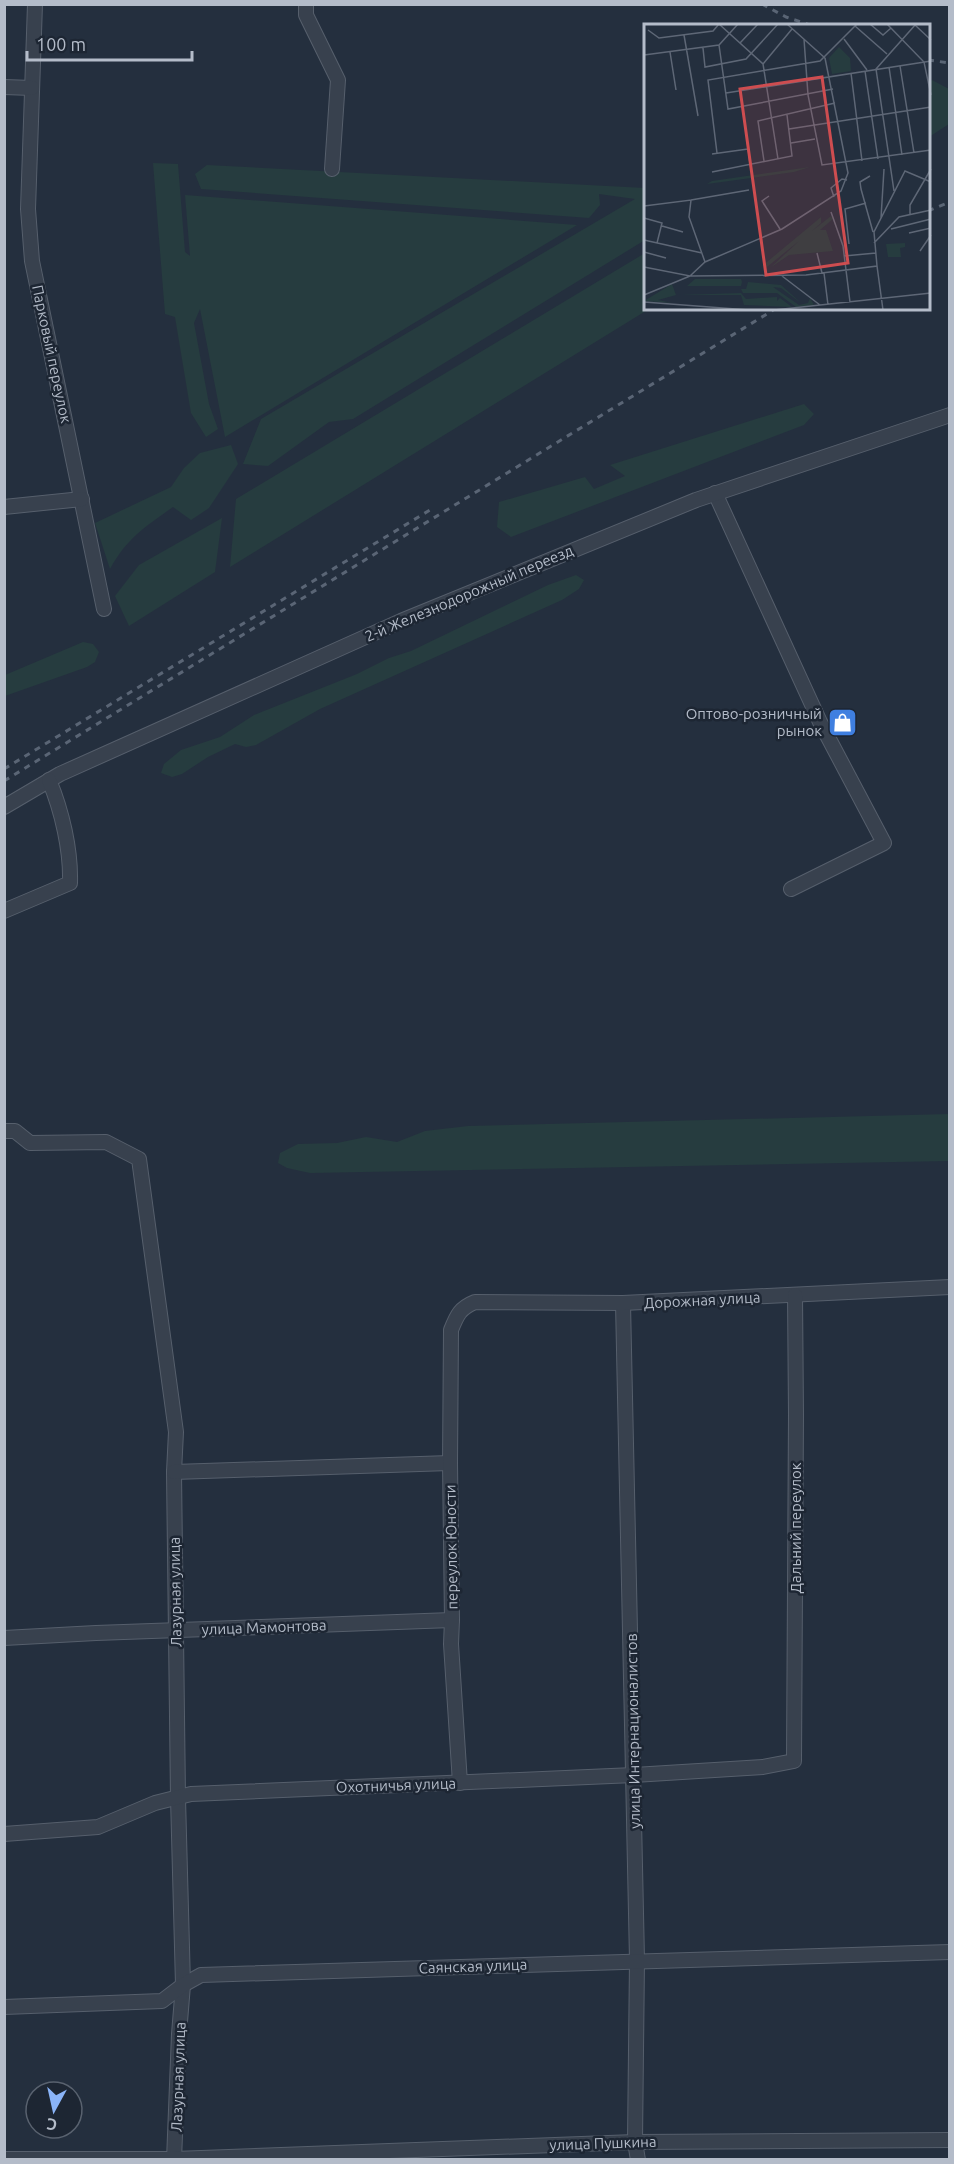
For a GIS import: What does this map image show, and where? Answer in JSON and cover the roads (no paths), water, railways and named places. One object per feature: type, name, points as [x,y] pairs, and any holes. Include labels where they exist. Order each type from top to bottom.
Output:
[{"type":"street","name":"Парковый переулок","points":[[34,4],[28,209],[32,261],[104,609]]},
{"type":"street","points":[[306,4],[306,15],[338,80],[332,169]]},
{"type":"street","points":[[4,87],[32,88]]},
{"type":"street","name":"2-й Железнодорожный переезд","points":[[4,807],[49,780],[401,621],[715,493],[950,415]]},
{"type":"street","points":[[715,493],[820,722],[884,843],[791,889]]},
{"type":"street","points":[[4,507],[82,499]]},
{"type":"street","points":[[4,911],[70,883],[71,864],[56,797],[49,780]]},
{"type":"street","name":"Лазурная улица","points":[[10,1131],[30,1143],[106,1142],[139,1159],[176,1432],[174,1472],[178,1797],[183,1985],[174,2159]]},
{"type":"street","name":"Дорожная улица","points":[[458,1312],[475,1302],[623,1303],[950,1287]]},
{"type":"street","name":"Дальний переулок","points":[[794,1761],[795,1295]]},
{"type":"street","name":"улица Интернационалистов","points":[[623,1303],[634,1775],[637,1960],[635,2142],[638,2160]]},
{"type":"street","name":"переулок Юности","points":[[458,1312],[451,1330],[450,1463],[451,1644],[460,1783]]},
{"type":"street","points":[[174,1472],[450,1463]]},
{"type":"street","name":"улица Мамонтова","points":[[4,1638],[452,1620]]},
{"type":"street","name":"Охотничья улица","points":[[4,1834],[98,1827],[154,1803],[191,1794],[634,1775],[763,1767],[794,1761]]},
{"type":"street","name":"Саянская улица","points":[[4,2007],[162,2001],[201,1975],[950,1952]]},
{"type":"street","name":"улица Пушкина","points":[[4,2159],[174,2159],[635,2142],[950,2140]]},
{"type":"railway","points":[[762,4],[786,17],[807,24]]},
{"type":"railway","points":[[930,60],[950,63]]},
{"type":"railway","points":[[930,210],[950,202]]},
{"type":"railway","points":[[4,781],[773,310]]},
{"type":"railway","points":[[4,769],[430,510]]},
{"type":"place","name":"Оптово-розничный рынок","points":[[843,722]]}]
